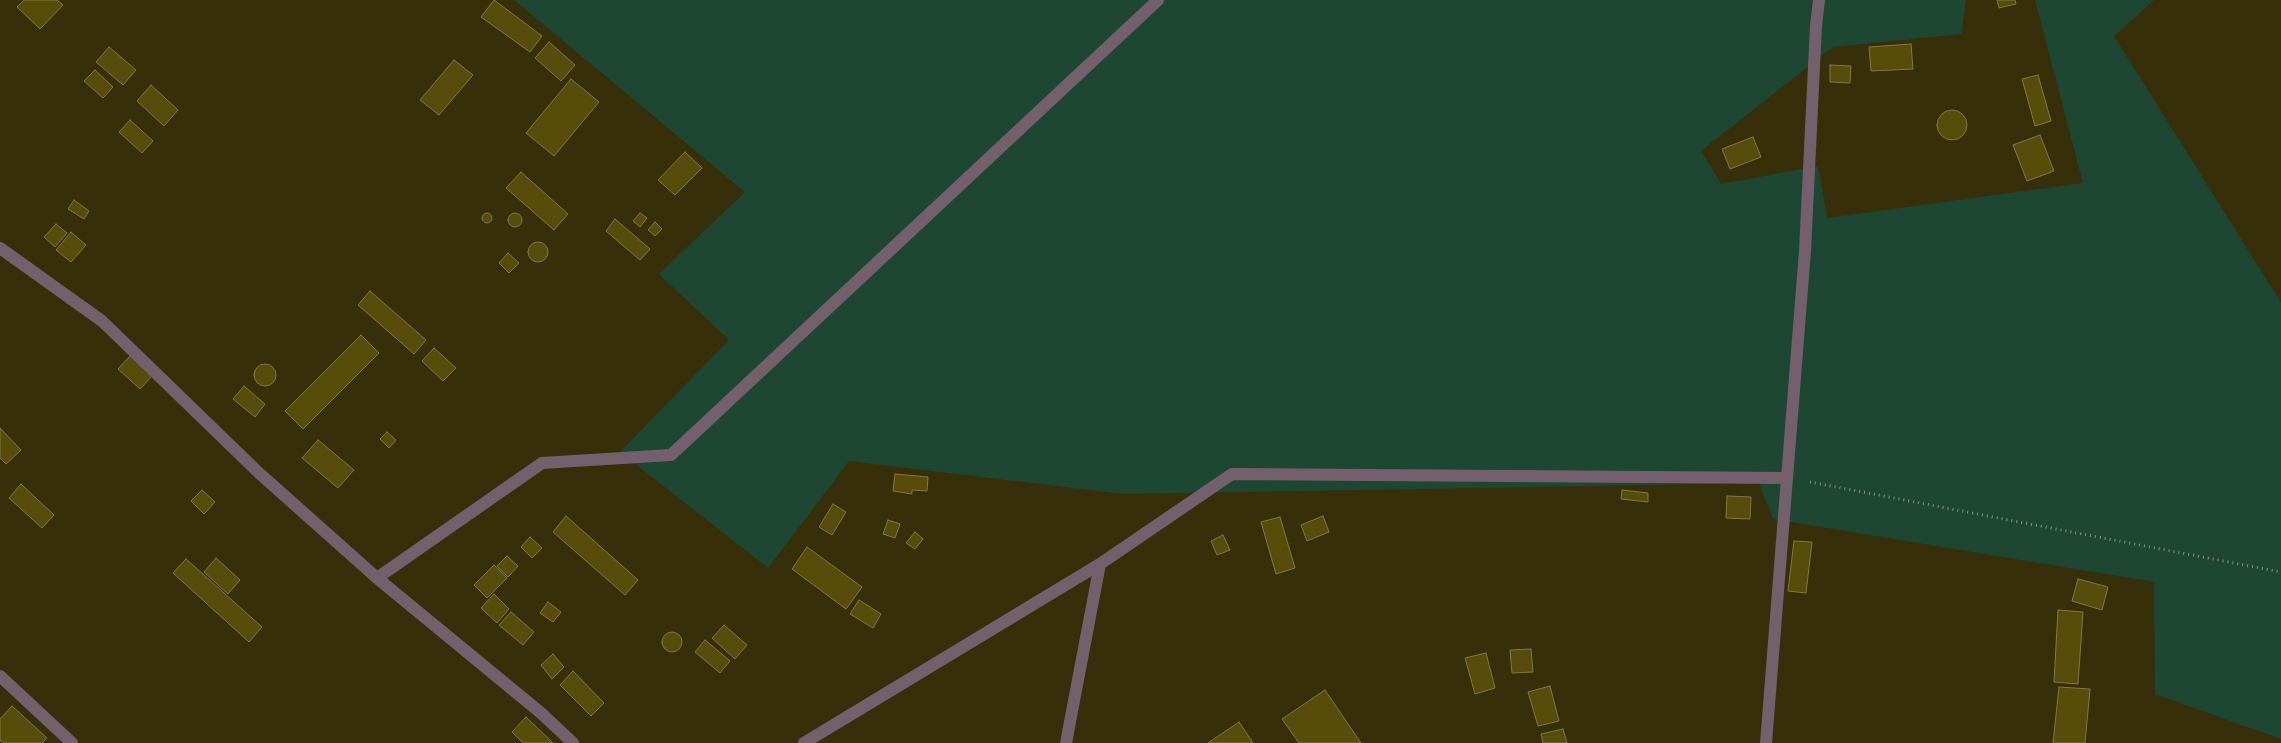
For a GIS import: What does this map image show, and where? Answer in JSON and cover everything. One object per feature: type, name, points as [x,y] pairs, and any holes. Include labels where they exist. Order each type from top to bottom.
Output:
[{"type":"street","points":[[377,578],[542,463],[671,455],[1158,0]]},
{"type":"street","points":[[1766,743],[1805,251],[1819,0]]},
{"type":"street","points":[[0,248],[102,320],[259,474],[377,578],[541,713],[573,743]]},
{"type":"street","points":[[804,743],[1100,564],[1232,474],[1787,478]]},
{"type":"street","points":[[1066,743],[1100,564]]},
{"type":"street","points":[[0,676],[72,743]]},
{"type":"path","points":[[1787,478],[2281,572]]},
{"type":"green space","points":[[514,0],[1966,0],[1961,34],[1833,47],[1701,151],[1721,184],[1818,166],[1827,218],[2083,183],[2035,0],[2154,0],[2114,36],[2281,303],[2281,739],[2155,694],[2154,582],[1773,519],[1759,483],[1124,494],[849,461],[768,568],[620,452],[729,340],[659,274],[745,192]]},
{"type":"building","points":[[24,0],[57,0],[63,5],[40,29],[17,7]]},
{"type":"building","points":[[494,0],[542,36],[530,52],[481,17]]},
{"type":"building","points":[[1997,0],[2015,0],[2016,4],[1999,8]]},
{"type":"building","points":[[549,42],[575,65],[561,81],[535,58]]},
{"type":"building","points":[[1911,44],[1913,69],[1871,71],[1869,47]]},
{"type":"building","points":[[109,47],[136,70],[123,85],[96,62]]},
{"type":"building","points":[[454,60],[473,75],[439,115],[420,100]]},
{"type":"building","points":[[1830,65],[1851,66],[1850,83],[1830,82]]},
{"type":"building","points":[[95,70],[113,87],[103,98],[84,81]]},
{"type":"building","points":[[2038,75],[2051,121],[2035,126],[2022,79]]},
{"type":"building","points":[[571,79],[599,102],[554,156],[526,133]]},
{"type":"building","points":[[151,85],[178,110],[164,126],[137,101]]},
{"type":"building","points":[[1952,110],[1963,114],[1967,125],[1963,136],[1952,140],[1941,136],[1937,125],[1941,114]]},
{"type":"building","points":[[130,120],[153,141],[142,153],[119,132]]},
{"type":"building","points":[[2040,135],[2054,171],[2027,181],[2013,145]]},
{"type":"building","points":[[1753,137],[1761,157],[1730,169],[1722,149]]},
{"type":"building","points":[[685,152],[702,168],[675,195],[658,180]]},
{"type":"building","points":[[521,172],[568,214],[554,230],[506,188]]},
{"type":"building","points":[[74,200],[89,211],[84,219],[68,209]]},
{"type":"building","points":[[485,213],[489,213],[492,218],[491,222],[485,223],[482,220],[482,216]]},
{"type":"building","points":[[512,213],[518,213],[522,220],[518,227],[512,227],[508,223],[508,217]]},
{"type":"building","points":[[640,213],[647,218],[640,227],[633,221]]},
{"type":"building","points":[[615,219],[650,249],[640,260],[606,231]]},
{"type":"building","points":[[655,222],[662,229],[655,236],[648,230]]},
{"type":"building","points":[[56,224],[67,233],[55,247],[44,237]]},
{"type":"building","points":[[71,232],[86,245],[71,262],[56,250]]},
{"type":"building","points":[[534,242],[542,242],[548,248],[548,256],[542,262],[534,262],[528,256],[528,248]]},
{"type":"building","points":[[508,253],[519,263],[509,273],[499,263]]},
{"type":"building","points":[[370,291],[426,340],[414,354],[358,305]]},
{"type":"building","points":[[361,335],[379,353],[303,429],[285,411]]},
{"type":"building","points":[[434,348],[456,368],[443,381],[422,361]]},
{"type":"building","points":[[131,355],[153,375],[140,389],[118,369]]},
{"type":"building","points":[[265,364],[273,367],[276,375],[273,383],[265,386],[257,383],[254,375],[257,367]]},
{"type":"building","points":[[244,386],[265,404],[255,417],[233,399]]},
{"type":"building","points":[[0,428],[21,450],[6,464],[0,458]]},
{"type":"building","points":[[387,432],[396,440],[389,448],[380,439]]},
{"type":"building","points":[[318,440],[354,470],[338,488],[302,458]]},
{"type":"building","points":[[895,474],[928,477],[927,491],[912,490],[912,494],[893,491]]},
{"type":"building","points":[[21,484],[54,515],[42,528],[9,498]]},
{"type":"building","points":[[202,490],[215,502],[204,514],[191,501]]},
{"type":"building","points":[[1622,490],[1648,493],[1648,502],[1621,499]]},
{"type":"building","points":[[1727,496],[1751,497],[1750,519],[1726,518]]},
{"type":"building","points":[[833,504],[846,512],[832,535],[819,527]]},
{"type":"building","points":[[566,516],[638,580],[625,595],[553,532]]},
{"type":"building","points":[[1323,516],[1329,532],[1307,541],[1301,525]]},
{"type":"building","points":[[1280,517],[1295,568],[1276,574],[1261,522]]},
{"type":"building","points":[[888,520],[900,524],[895,538],[883,534]]},
{"type":"building","points":[[915,532],[923,539],[915,549],[906,543]]},
{"type":"building","points":[[1223,535],[1230,550],[1217,555],[1211,541]]},
{"type":"building","points":[[530,537],[542,548],[532,558],[521,547]]},
{"type":"building","points":[[1794,541],[1812,542],[1806,593],[1788,591]]},
{"type":"building","points":[[807,547],[862,587],[846,609],[792,569]]},
{"type":"building","points":[[507,556],[518,566],[508,577],[497,566]]},
{"type":"building","points":[[216,558],[240,580],[228,594],[204,572]]},
{"type":"building","points":[[186,559],[262,627],[249,642],[173,573]]},
{"type":"building","points":[[494,565],[507,578],[487,598],[474,585]]},
{"type":"building","points":[[2078,579],[2108,587],[2102,610],[2072,601]]},
{"type":"building","points":[[494,594],[509,609],[497,623],[481,608]]},
{"type":"building","points":[[859,600],[881,614],[873,628],[850,614]]},
{"type":"building","points":[[548,602],[561,612],[553,622],[540,613]]},
{"type":"building","points":[[2058,610],[2083,612],[2078,684],[2054,682]]},
{"type":"building","points":[[511,612],[534,632],[523,645],[499,625]]},
{"type":"building","points":[[724,625],[747,645],[735,659],[712,638]]},
{"type":"building","points":[[672,632],[679,635],[682,642],[679,649],[672,652],[665,649],[662,642],[665,635]]},
{"type":"building","points":[[705,640],[730,661],[720,673],[695,652]]},
{"type":"building","points":[[1531,649],[1533,672],[1512,673],[1510,650]]},
{"type":"building","points":[[1486,653],[1495,688],[1475,694],[1465,658]]},
{"type":"building","points":[[553,654],[564,667],[552,679],[541,665]]},
{"type":"building","points":[[573,671],[604,703],[591,716],[560,685]]},
{"type":"building","points":[[1550,686],[1559,721],[1538,726],[1528,692]]},
{"type":"building","points":[[2059,687],[2090,689],[2085,743],[2053,743]]},
{"type":"building","points":[[1325,690],[1361,743],[1299,743],[1282,719]]},
{"type":"building","points":[[12,706],[47,738],[42,743],[3,743],[0,740],[0,719]]},
{"type":"building","points":[[526,717],[553,743],[523,743],[512,732]]},
{"type":"building","points":[[1239,722],[1253,743],[1208,743]]},
{"type":"building","points":[[1563,729],[1567,743],[1543,743],[1541,734]]}]
